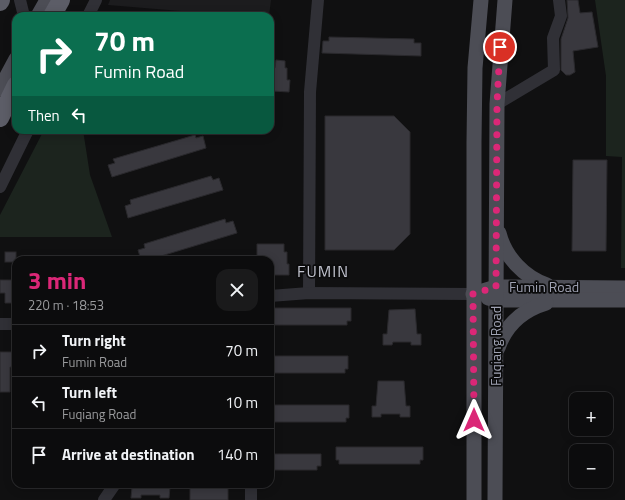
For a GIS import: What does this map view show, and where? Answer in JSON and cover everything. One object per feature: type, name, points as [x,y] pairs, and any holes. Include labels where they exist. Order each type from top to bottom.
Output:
[{"type":"highway","points":[[54,12],[61,0]]},
{"type":"highway","points":[[0,118],[12,94]]},
{"type":"main road","points":[[40,12],[47,0]]},
{"type":"main road","name":"Fuqiang Road","points":[[474,500],[474,105],[481,0]]},
{"type":"main road","name":"Fuqiang Road","points":[[495,500],[497,104],[505,0]]},
{"type":"main road","points":[[0,89],[12,66]]},
{"type":"main road","points":[[495,357],[507,328],[517,318],[556,294],[520,268],[510,258],[501,242],[497,228]]},
{"type":"main road","name":"Fumin Road","points":[[473,294],[556,294],[625,288]]},
{"type":"main road","name":"Fumin Road","points":[[556,294],[625,300]]},
{"type":"street","points":[[20,0],[23,12]]},
{"type":"street","points":[[90,12],[96,0]]},
{"type":"street","points":[[309,293],[310,92],[318,0]]},
{"type":"street","points":[[497,104],[554,70],[553,38],[561,16],[559,0]]},
{"type":"street","points":[[0,187],[26,134]]},
{"type":"street","points":[[274,296],[309,293],[473,294]]},
{"type":"street","points":[[0,324],[12,324]]},
{"type":"street","points":[[104,500],[112,488]]},
{"type":"street","points":[[251,488],[251,500]]},
{"type":"shaded area","points":[[110,0],[271,0],[270,12],[193,12],[108,5]]},
{"type":"shaded area","points":[[595,0],[625,0],[625,268],[621,268],[622,157],[606,156],[606,76]]},
{"type":"shaded area","points":[[42,134],[84,134],[90,175],[112,237],[0,237],[0,215]]},
{"type":"building","points":[[567,0],[578,0],[580,13],[592,12],[598,47],[573,51],[575,72],[570,75],[566,75],[561,70],[561,39],[568,18]]},
{"type":"building","points":[[329,37],[414,39],[414,43],[421,43],[421,56],[322,53],[323,41],[329,41]]},
{"type":"building","points":[[276,60],[285,61],[285,68],[287,68],[287,80],[290,80],[289,92],[274,91]]},
{"type":"building","points":[[325,116],[394,116],[410,132],[410,234],[394,250],[325,250]]},
{"type":"building","points":[[195,135],[196,138],[203,136],[206,148],[112,177],[108,165],[115,163],[113,159]]},
{"type":"building","points":[[573,160],[607,160],[606,251],[572,251]]},
{"type":"building","points":[[211,176],[213,180],[219,178],[223,190],[128,218],[125,206],[131,204],[130,200]]},
{"type":"building","points":[[225,219],[226,223],[233,221],[237,233],[161,256],[140,256],[138,250],[145,248],[144,244]]},
{"type":"building","points":[[257,244],[284,244],[284,252],[287,252],[287,264],[289,264],[289,275],[274,275],[274,256],[257,256]]},
{"type":"building","points":[[5,252],[16,252],[16,256],[12,256],[12,262],[5,262]]},
{"type":"building","points":[[0,280],[12,280],[12,303],[5,303],[5,293],[0,293]]},
{"type":"building","points":[[274,308],[351,308],[351,321],[347,321],[347,325],[274,325]]},
{"type":"building","points":[[415,309],[417,334],[421,334],[421,345],[411,345],[411,342],[393,342],[392,345],[383,345],[383,334],[387,334],[389,310]]},
{"type":"building","points":[[0,352],[12,352],[12,367],[10,367],[10,392],[0,392]]},
{"type":"building","points":[[274,356],[348,356],[348,369],[345,369],[345,373],[274,373]]},
{"type":"building","points":[[378,381],[404,381],[406,406],[410,406],[410,417],[400,417],[400,414],[381,414],[381,417],[372,417],[372,406],[376,406]]},
{"type":"building","points":[[274,405],[349,405],[349,418],[346,418],[346,422],[274,422]]},
{"type":"building","points":[[336,447],[423,447],[423,460],[420,460],[420,464],[339,464],[339,460],[336,460]]},
{"type":"building","points":[[274,454],[321,454],[321,466],[317,466],[317,470],[274,470]]},
{"type":"building","points":[[132,488],[170,488],[169,498],[160,498],[160,495],[141,495],[141,498],[131,498]]},
{"type":"building","points":[[190,488],[228,488],[228,500],[190,500]]},
{"type":"district","name":"FUMIN","points":[[323,271]]},
{"type":"route","points":[[474,420],[473,294],[496,287],[497,104],[500,47]]}]
